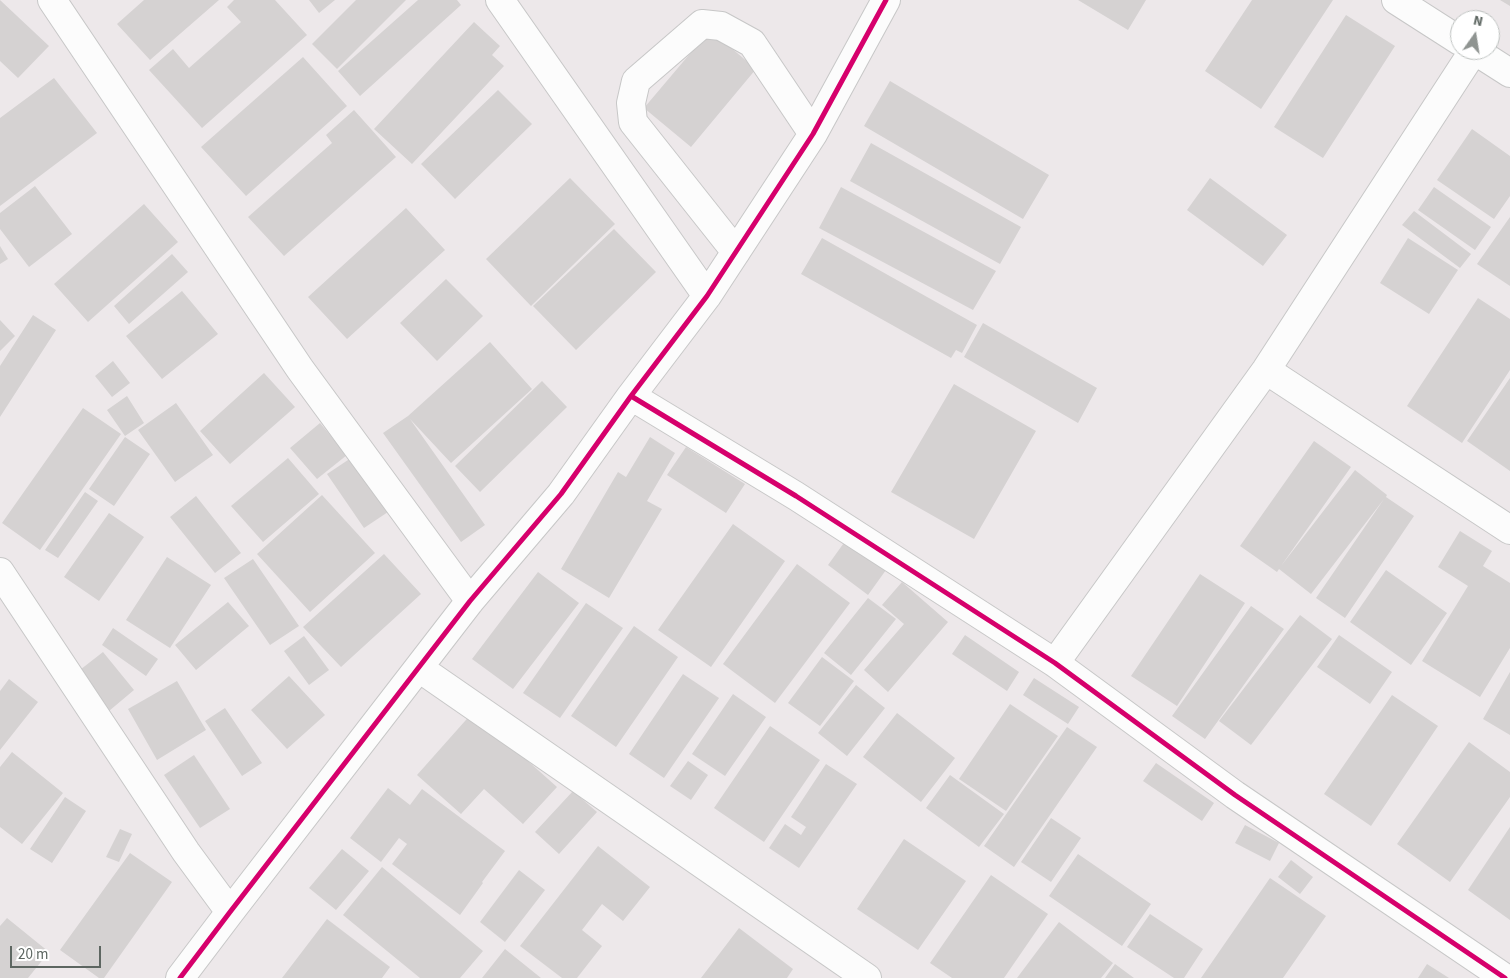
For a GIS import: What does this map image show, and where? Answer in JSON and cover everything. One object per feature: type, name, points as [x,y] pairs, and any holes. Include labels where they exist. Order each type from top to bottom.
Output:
[{"type":"street","points":[[52,0],[300,369],[470,601]]},
{"type":"street","points":[[500,0],[707,296]]},
{"type":"street","points":[[192,974],[230,912],[470,601],[561,494],[631,396],[707,296],[813,134],[886,0]]},
{"type":"street","points":[[1396,0],[1450,35]]},
{"type":"street","points":[[736,252],[633,122],[631,102],[636,81],[702,24],[721,26],[752,43],[813,134]]},
{"type":"street","points":[[1055,663],[1266,370],[1468,60]]},
{"type":"street","points":[[1489,60],[1510,74]]},
{"type":"street","points":[[1266,370],[1510,530]]},
{"type":"street","points":[[631,396],[796,496],[1055,663],[1235,795],[1505,978]]},
{"type":"street","points":[[0,572],[186,852],[230,912]]},
{"type":"street","points":[[419,668],[867,978]]},
{"type":"building","points":[[0,0],[49,46],[18,78],[0,61]]},
{"type":"building","points":[[144,0],[219,0],[150,60],[117,24]]},
{"type":"building","points":[[234,0],[275,0],[307,35],[202,128],[149,70],[173,49],[189,68],[241,22],[227,7]]},
{"type":"building","points":[[309,0],[335,0],[319,13]]},
{"type":"building","points":[[356,0],[406,0],[337,69],[312,44]]},
{"type":"building","points":[[418,0],[457,0],[461,5],[360,96],[338,71]]},
{"type":"building","points":[[1078,0],[1146,0],[1128,30]]},
{"type":"building","points":[[1252,0],[1333,0],[1261,109],[1205,71]]},
{"type":"building","points":[[1500,0],[1510,0],[1510,6]]},
{"type":"building","points":[[1346,15],[1395,46],[1323,158],[1274,127]]},
{"type":"building","points":[[474,22],[500,46],[492,55],[504,66],[412,164],[374,129]]},
{"type":"building","points":[[710,30],[756,69],[691,147],[644,108]]},
{"type":"building","points":[[303,57],[347,106],[246,196],[201,147]]},
{"type":"building","points":[[54,78],[97,133],[0,206],[0,118]]},
{"type":"building","points":[[890,81],[1049,175],[1023,219],[864,126]]},
{"type":"building","points":[[498,90],[532,124],[455,199],[421,164]]},
{"type":"building","points":[[354,110],[396,157],[284,256],[248,217],[332,143],[326,135]]},
{"type":"building","points":[[1472,129],[1510,156],[1510,196],[1494,219],[1437,180]]},
{"type":"building","points":[[871,143],[1021,227],[1000,264],[850,181]]},
{"type":"building","points":[[570,178],[615,224],[531,306],[486,259]]},
{"type":"building","points":[[1210,178],[1287,235],[1263,266],[1187,210]]},
{"type":"building","points":[[35,186],[72,234],[29,267],[0,229],[0,213]]},
{"type":"building","points":[[841,187],[996,271],[973,310],[819,228]]},
{"type":"building","points":[[1434,187],[1491,227],[1475,250],[1418,210]]},
{"type":"building","points":[[144,204],[178,242],[88,322],[54,284]]},
{"type":"building","points":[[406,208],[445,250],[347,339],[308,297]]},
{"type":"building","points":[[1414,211],[1471,254],[1460,268],[1402,225]]},
{"type":"building","points":[[1510,217],[1510,286],[1477,264]]},
{"type":"building","points":[[614,229],[656,272],[576,350],[533,306]]},
{"type":"building","points":[[822,238],[977,325],[962,353],[956,350],[951,358],[801,274]]},
{"type":"building","points":[[1408,238],[1458,270],[1429,314],[1380,283]]},
{"type":"building","points":[[0,246],[8,259],[0,264]]},
{"type":"building","points":[[172,254],[188,272],[129,324],[114,306]]},
{"type":"building","points":[[446,279],[483,316],[437,361],[400,323]]},
{"type":"building","points":[[182,291],[218,334],[162,379],[126,336]]},
{"type":"building","points":[[1478,298],[1510,319],[1510,370],[1462,443],[1407,406]]},
{"type":"building","points":[[33,315],[56,330],[0,417],[0,366]]},
{"type":"building","points":[[0,320],[15,336],[0,351]]},
{"type":"building","points":[[983,323],[1097,388],[1078,423],[964,357]]},
{"type":"building","points":[[490,342],[532,389],[451,463],[410,419],[485,525],[461,542],[383,433],[408,416]]},
{"type":"building","points":[[113,361],[130,383],[112,397],[95,376]]},
{"type":"building","points":[[264,373],[295,407],[230,464],[200,431]]},
{"type":"building","points":[[1510,378],[1510,471],[1467,441]]},
{"type":"building","points":[[542,381],[567,407],[480,492],[455,466]]},
{"type":"building","points":[[954,384],[1036,431],[974,539],[891,492]]},
{"type":"building","points":[[127,396],[144,423],[125,436],[107,410]]},
{"type":"building","points":[[176,403],[213,455],[175,482],[138,430]]},
{"type":"building","points":[[83,408],[121,434],[40,550],[2,523]]},
{"type":"building","points":[[320,423],[347,455],[317,479],[290,448]]},
{"type":"building","points":[[125,437],[150,454],[114,506],[89,489]]},
{"type":"building","points":[[650,437],[675,453],[647,501],[662,509],[609,598],[561,569],[618,472],[626,477]]},
{"type":"building","points":[[1314,441],[1351,467],[1281,566],[1355,470],[1387,495],[1386,497],[1414,516],[1345,618],[1316,598],[1384,499],[1311,594],[1279,569],[1277,572],[1240,546]]},
{"type":"building","points":[[686,447],[745,484],[726,513],[667,475]]},
{"type":"building","points":[[354,456],[391,510],[364,528],[327,474]]},
{"type":"building","points":[[288,458],[319,494],[263,542],[231,506]]},
{"type":"building","points":[[85,492],[98,501],[58,558],[45,550]]},
{"type":"building","points":[[322,495],[375,553],[310,612],[257,554]]},
{"type":"building","points":[[196,496],[241,553],[215,573],[170,517]]},
{"type":"building","points":[[109,513],[144,537],[99,601],[64,577]]},
{"type":"building","points":[[733,524],[785,561],[711,667],[658,630]]},
{"type":"building","points":[[1460,531],[1492,551],[1483,566],[1510,583],[1510,648],[1480,697],[1422,661],[1468,586],[1438,567]]},
{"type":"building","points":[[846,540],[886,570],[868,595],[828,565]]},
{"type":"building","points":[[384,554],[421,594],[341,667],[303,627]]},
{"type":"building","points":[[167,557],[211,585],[170,648],[126,620]]},
{"type":"building","points":[[253,559],[299,626],[270,645],[224,578]]},
{"type":"building","points":[[797,564],[850,603],[775,703],[723,664]]},
{"type":"building","points":[[1386,570],[1447,613],[1411,665],[1350,622]]},
{"type":"building","points":[[538,572],[579,603],[513,689],[472,659]]},
{"type":"building","points":[[1200,574],[1245,603],[1177,706],[1131,676]]},
{"type":"building","points":[[902,582],[948,622],[888,692],[864,670],[904,624],[882,605]]},
{"type":"building","points":[[868,598],[896,619],[851,675],[824,653]]},
{"type":"building","points":[[228,602],[249,626],[196,670],[175,645]]},
{"type":"building","points":[[586,603],[623,628],[560,718],[523,693]]},
{"type":"building","points":[[1251,606],[1284,629],[1205,739],[1172,716]]},
{"type":"building","points":[[1300,615],[1332,639],[1251,745],[1219,721]]},
{"type":"building","points":[[634,626],[678,657],[616,747],[571,716]]},
{"type":"building","points":[[113,628],[158,659],[146,676],[102,645]]},
{"type":"building","points":[[965,635],[1019,672],[1007,691],[952,654]]},
{"type":"building","points":[[1339,635],[1392,672],[1370,704],[1317,667]]},
{"type":"building","points":[[304,636],[329,670],[309,685],[284,651]]},
{"type":"building","points":[[103,652],[134,690],[109,711],[76,673]]},
{"type":"building","points":[[822,657],[854,681],[820,726],[788,703]]},
{"type":"building","points":[[1510,672],[1510,735],[1483,719]]},
{"type":"building","points":[[683,674],[719,698],[664,778],[629,754]]},
{"type":"building","points":[[289,676],[325,715],[287,749],[251,710]]},
{"type":"building","points":[[1034,678],[1079,707],[1068,724],[1023,695]]},
{"type":"building","points":[[9,679],[38,702],[0,750],[0,691]]},
{"type":"building","points":[[177,681],[206,730],[157,760],[128,709]]},
{"type":"building","points":[[856,685],[885,708],[847,756],[818,733]]},
{"type":"building","points":[[733,694],[766,717],[725,776],[692,754]]},
{"type":"building","points":[[1392,695],[1438,726],[1371,826],[1324,794]]},
{"type":"building","points":[[1010,704],[1058,736],[1006,811],[959,779]]},
{"type":"building","points":[[225,708],[262,763],[242,776],[205,721]]},
{"type":"building","points":[[473,712],[557,787],[523,824],[484,789],[461,814],[417,775]]},
{"type":"building","points":[[897,713],[955,758],[921,802],[863,757]]},
{"type":"building","points":[[770,726],[820,760],[764,842],[714,808]]},
{"type":"building","points":[[1067,727],[1097,747],[1014,867],[984,846]]},
{"type":"building","points":[[1469,742],[1510,772],[1510,797],[1450,882],[1397,844]]},
{"type":"building","points":[[12,752],[63,793],[22,844],[0,827],[0,767]]},
{"type":"building","points":[[194,755],[230,809],[200,828],[164,775]]},
{"type":"building","points":[[688,761],[708,775],[691,800],[670,786]]},
{"type":"building","points":[[1156,763],[1214,803],[1202,821],[1143,781]]},
{"type":"building","points":[[826,764],[857,784],[799,868],[769,848],[785,824],[801,835],[806,827],[791,817]]},
{"type":"building","points":[[950,775],[1004,814],[979,847],[926,808]]},
{"type":"building","points":[[388,788],[410,805],[422,789],[505,851],[460,915],[392,864],[407,844],[399,838],[381,862],[350,838]]},
{"type":"building","points":[[573,791],[597,812],[559,854],[535,832]]},
{"type":"building","points":[[65,797],[86,811],[52,863],[30,849]]},
{"type":"building","points":[[1051,818],[1081,838],[1051,882],[1021,862]]},
{"type":"building","points":[[1245,825],[1279,843],[1270,861],[1235,843]]},
{"type":"building","points":[[1510,827],[1510,920],[1468,890]]},
{"type":"building","points":[[120,829],[132,834],[119,862],[106,857]]},
{"type":"building","points":[[904,839],[966,881],[918,950],[857,909]]},
{"type":"building","points":[[598,846],[650,887],[623,921],[602,904],[582,930],[602,946],[577,978],[562,978],[520,946]]},
{"type":"building","points":[[342,849],[369,871],[336,910],[309,888]]},
{"type":"building","points":[[130,853],[172,882],[104,978],[99,978],[60,950]]},
{"type":"building","points":[[1078,854],[1151,904],[1122,946],[1049,896]]},
{"type":"building","points":[[1291,860],[1313,877],[1300,894],[1278,877]]},
{"type":"building","points":[[382,867],[483,951],[460,978],[420,978],[343,915]]},
{"type":"building","points":[[519,870],[545,890],[505,942],[480,922]]},
{"type":"building","points":[[991,875],[1048,914],[1004,978],[952,978],[930,963]]},
{"type":"building","points":[[1270,878],[1326,916],[1283,978],[1201,978]]},
{"type":"building","points":[[1150,914],[1203,949],[1184,978],[1174,978],[1127,947]]},
{"type":"building","points":[[7,918],[49,952],[28,978],[0,978],[0,926]]},
{"type":"building","points":[[327,919],[390,967],[382,978],[282,978]]},
{"type":"building","points":[[1059,922],[1113,963],[1101,978],[1017,978]]},
{"type":"building","points":[[739,928],[793,969],[787,978],[701,978]]},
{"type":"building","points":[[505,949],[541,978],[482,978]]},
{"type":"building","points":[[1115,964],[1134,978],[1105,978]]},
{"type":"building","points":[[1427,964],[1449,978],[1418,978]]},
{"type":"cycle path","points":[[180,978],[470,601],[561,494],[631,396],[707,296],[813,134],[886,0]]},
{"type":"cycle path","points":[[631,396],[796,496],[1055,663],[1235,795],[1505,978]]}]
